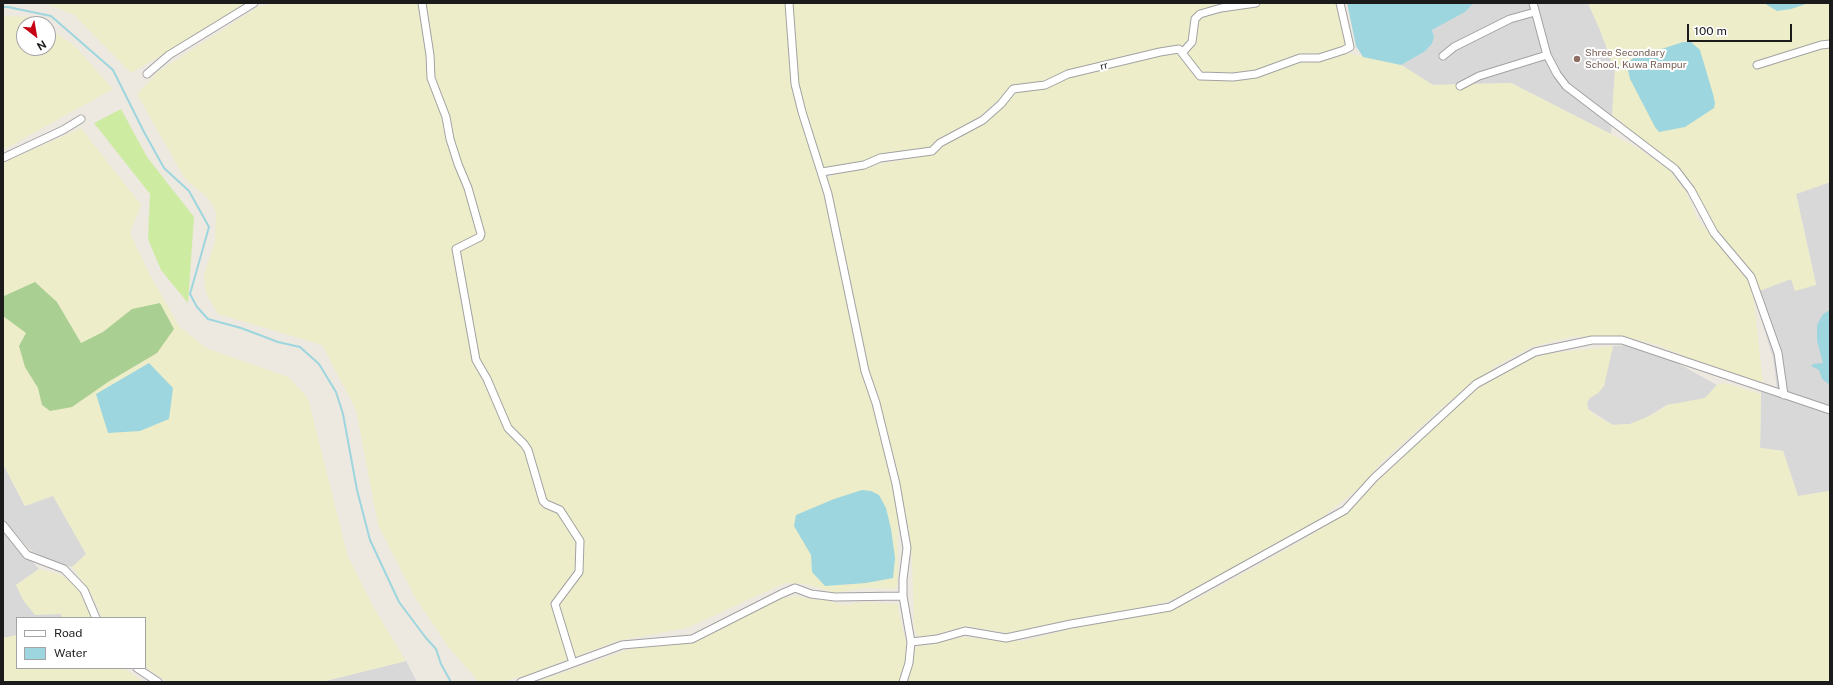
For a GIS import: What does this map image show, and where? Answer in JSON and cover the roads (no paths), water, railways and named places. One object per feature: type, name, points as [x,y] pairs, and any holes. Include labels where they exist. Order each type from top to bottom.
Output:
[{"type":"street","points":[[147,74],[169,55],[254,3]]},
{"type":"street","points":[[422,3],[430,55],[431,78],[446,117],[450,139],[468,188],[481,234],[480,237],[456,249],[476,360],[487,379],[508,428],[528,450],[543,501],[560,510],[580,541],[579,572],[554,604],[573,663]]},
{"type":"street","points":[[789,3],[795,84],[802,112],[828,194],[865,371],[876,403],[896,484],[907,548],[903,578],[903,596],[911,642],[909,663],[903,682]]},
{"type":"street","points":[[1256,3],[1221,8],[1200,14],[1195,19],[1192,42],[1182,53],[1200,76],[1233,77],[1256,74],[1300,58],[1319,58],[1350,47],[1340,3]]},
{"type":"street","points":[[1533,3],[1547,55],[1557,74],[1566,86],[1675,169],[1691,190],[1714,233],[1751,277],[1778,353],[1784,395]]},
{"type":"street","points":[[1443,56],[1454,47],[1510,19],[1535,12]]},
{"type":"street","points":[[1757,65],[1821,45],[1830,44]]},
{"type":"street","name":"rr","points":[[822,172],[864,165],[880,158],[932,151],[940,143],[983,120],[1001,104],[1013,89],[1045,85],[1068,74],[1166,50],[1179,49],[1182,53]]},
{"type":"street","points":[[1460,86],[1479,76],[1547,55]]},
{"type":"street","points":[[3,158],[63,130],[81,119]]},
{"type":"street","points":[[911,642],[937,639],[965,631],[1006,638],[1071,624],[1170,607],[1345,510],[1374,478],[1476,384],[1535,352],[1592,340],[1622,340],[1830,410]]},
{"type":"street","points":[[3,524],[27,555],[64,569],[84,590],[96,617]]},
{"type":"street","points":[[521,682],[622,645],[692,639],[780,594],[796,588],[811,594],[835,597],[903,596]]},
{"type":"street","points":[[138,669],[158,682]]},
{"type":"water","points":[[1347,3],[1474,3],[1465,12],[1432,30],[1434,37],[1432,44],[1424,52],[1401,65],[1363,57],[1356,46]]},
{"type":"water","points":[[1764,3],[1809,3],[1791,9],[1777,11]]},
{"type":"water","points":[[1683,42],[1691,42],[1700,50],[1713,94],[1715,103],[1714,108],[1685,127],[1659,132],[1630,79],[1627,66],[1629,61],[1634,58]]},
{"type":"water","points":[[1830,310],[1830,385],[1822,379],[1819,370],[1811,366],[1813,364],[1823,363],[1817,341],[1817,325],[1823,314]]},
{"type":"water","points":[[149,363],[173,388],[169,419],[140,431],[108,433],[96,394]]},
{"type":"water","points":[[862,490],[871,491],[879,495],[886,508],[891,529],[895,558],[893,578],[866,583],[825,586],[812,572],[811,555],[794,526],[796,515],[834,499]]},
{"type":"waterway","points":[[3,7],[51,16],[113,70],[164,168],[189,191],[209,227],[190,294],[197,307],[208,319],[241,328],[278,342],[300,347],[319,364],[336,392],[343,414],[357,490],[370,540],[399,602],[436,649],[441,664],[451,682]]},
{"type":"place","name":"Shree Secondary School, Kuwa Rampur","points":[[1577,59]]}]
